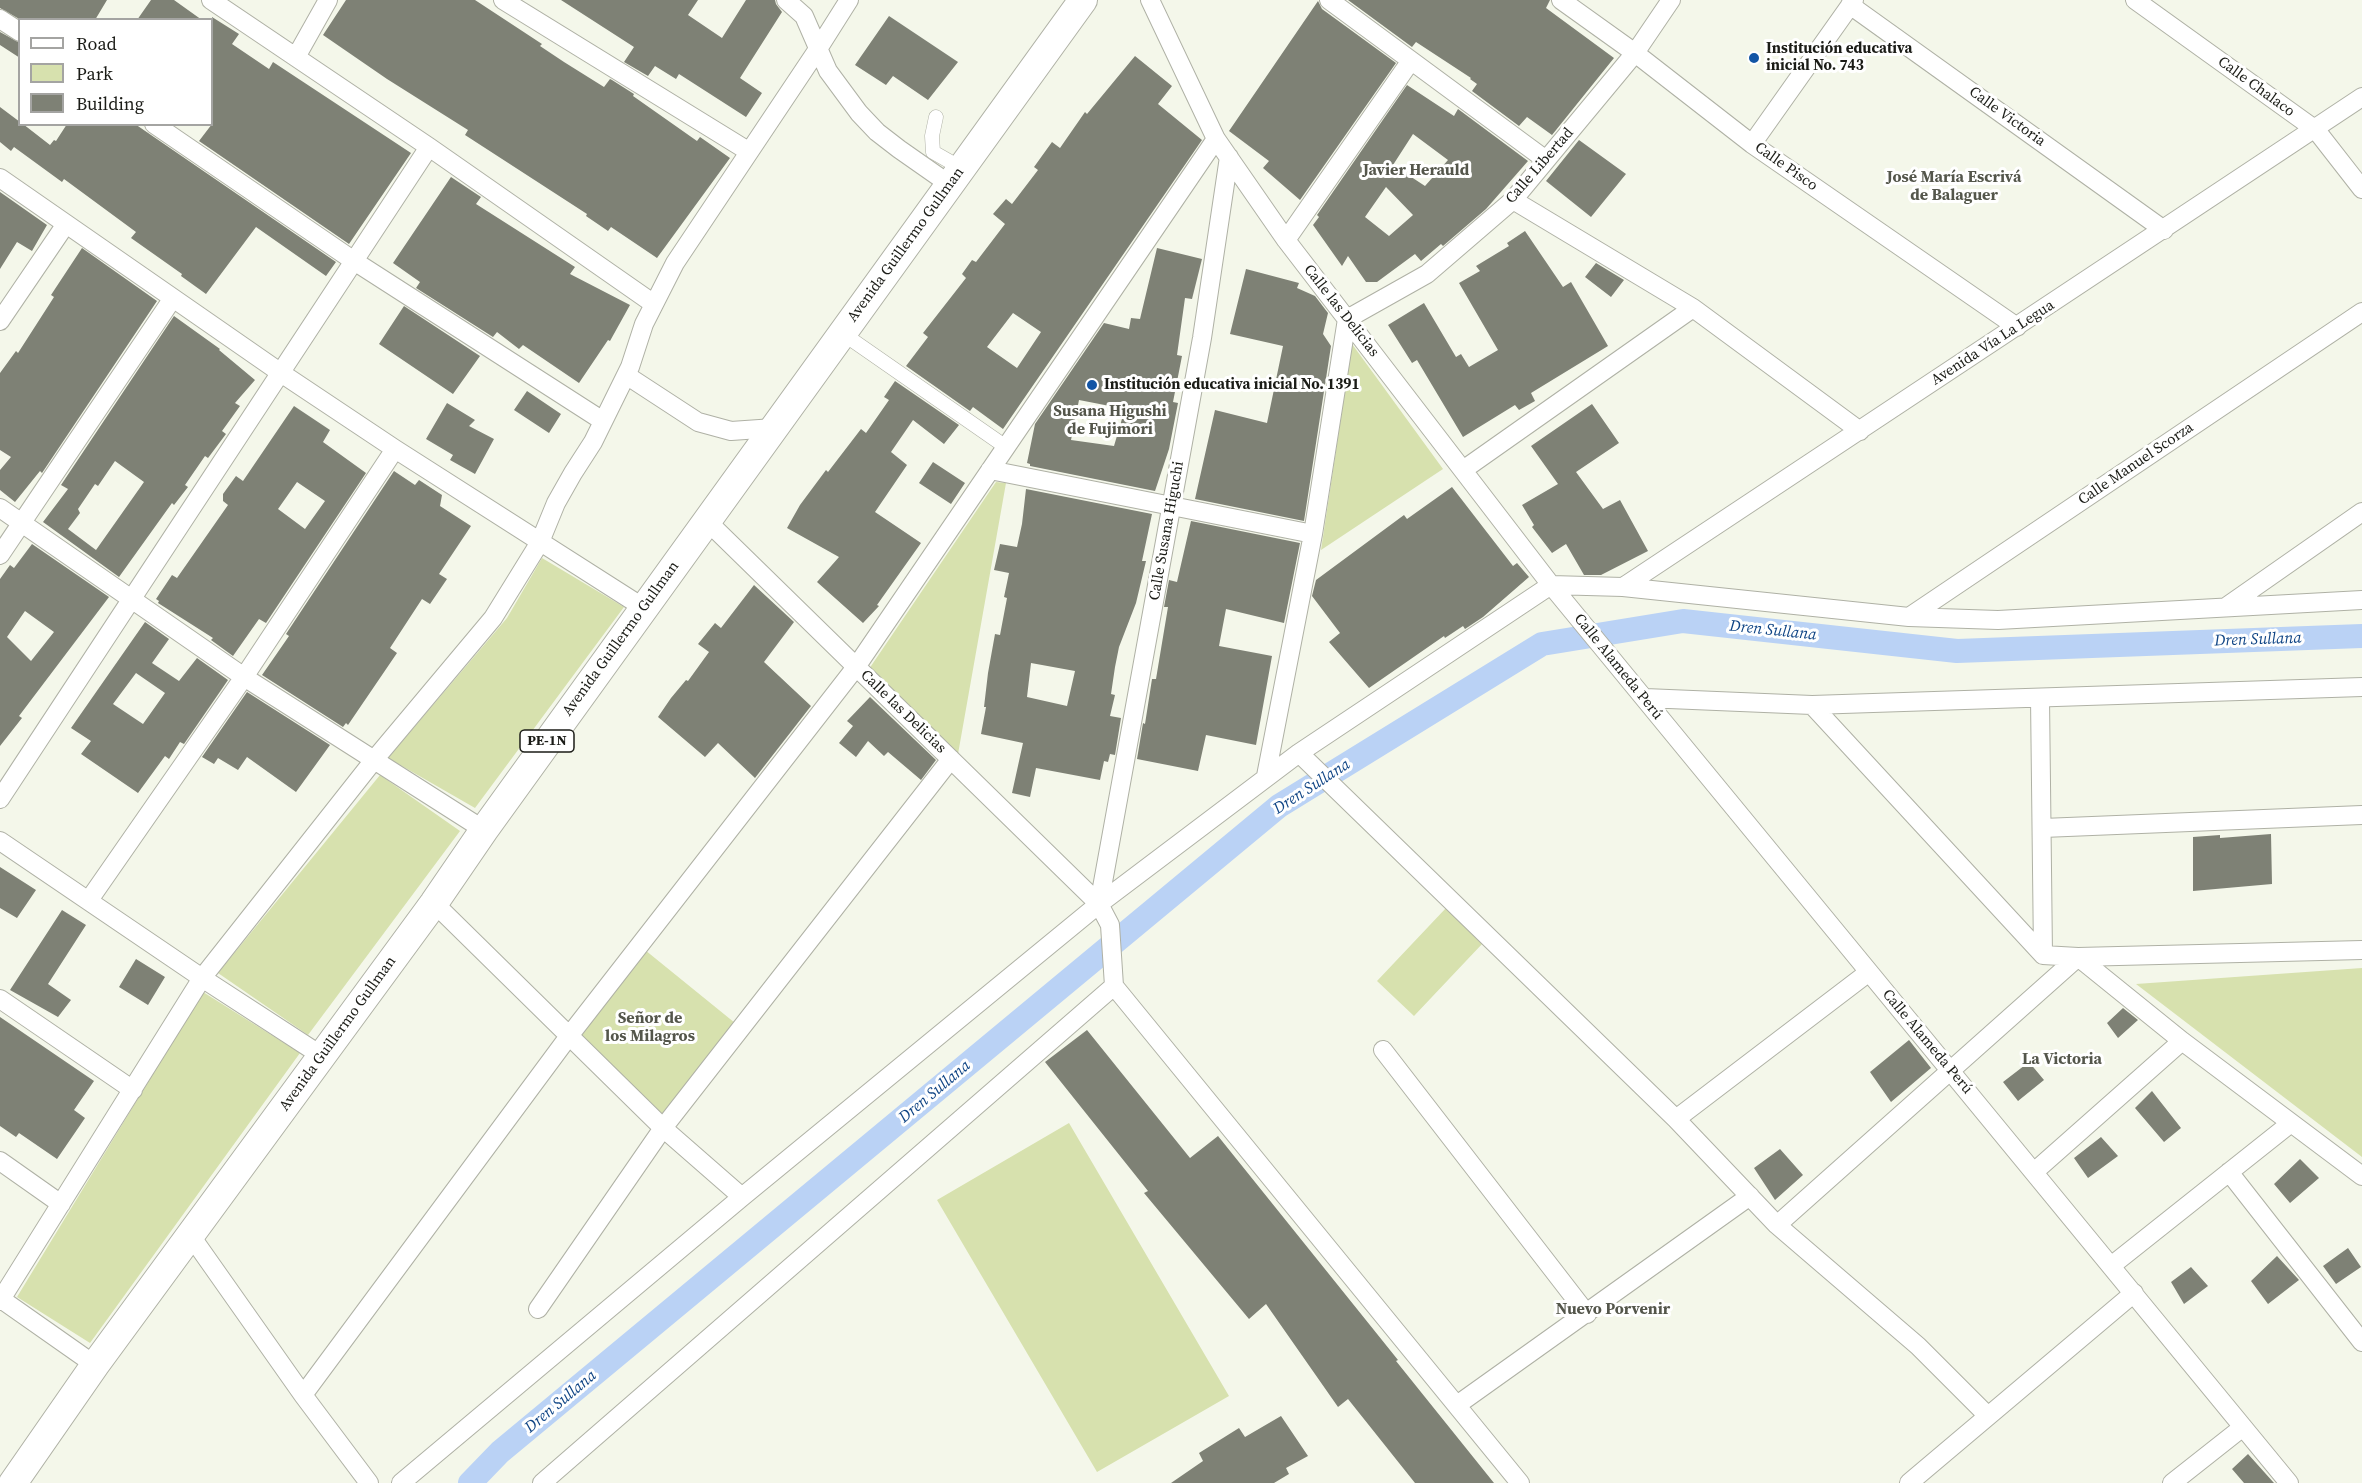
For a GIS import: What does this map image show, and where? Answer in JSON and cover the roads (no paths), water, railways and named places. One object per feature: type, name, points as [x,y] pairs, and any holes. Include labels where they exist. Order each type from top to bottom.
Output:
[{"type":"main road","name":"Avenida Guillermo Gullman","points":[[13,1483],[95,1365],[434,903],[484,830],[1083,0]]},
{"type":"street","points":[[211,0],[429,147],[654,304]]},
{"type":"street","points":[[296,57],[328,0]]},
{"type":"street","points":[[503,0],[748,152]]},
{"type":"street","points":[[786,0],[804,16],[833,80],[877,132],[899,149],[955,176]]},
{"type":"street","points":[[95,1365],[1,1300],[202,978],[374,760],[493,618],[540,542],[556,503],[593,442],[626,375],[654,304],[675,263],[849,0]]},
{"type":"street","name":"Calle las Delicias","points":[[1150,0],[1216,139],[1228,157],[1286,240],[1564,601]]},
{"type":"street","points":[[1329,0],[1410,62],[1546,160]]},
{"type":"street","name":"Calle Pisco","points":[[1561,0],[1752,144],[2017,327]]},
{"type":"street","name":"Calle Libertad","points":[[1347,319],[1427,274],[1513,200],[1635,54],[1671,0]]},
{"type":"street","name":"Calle Chalaco","points":[[2135,0],[2316,130],[2362,189]]},
{"type":"street","points":[[1752,144],[1852,2]]},
{"type":"street","name":"Calle Victoria","points":[[1852,2],[2164,230]]},
{"type":"street","points":[[0,19],[18,31]]},
{"type":"street","points":[[1286,240],[1410,62]]},
{"type":"street","name":"Avenida Vía La Legua","points":[[1623,587],[2316,130],[2362,97]]},
{"type":"street","points":[[936,117],[932,136],[933,152],[955,176]]},
{"type":"street","points":[[157,126],[354,261],[603,422]]},
{"type":"street","points":[[303,1395],[569,1036],[856,667],[1216,139]]},
{"type":"street","points":[[0,799],[429,147]]},
{"type":"street","name":"Calle Susana Higuchi","points":[[1099,904],[1202,338],[1228,157]]},
{"type":"street","points":[[0,178],[281,373],[395,449],[644,608]]},
{"type":"street","points":[[1513,200],[1693,308],[1860,431]]},
{"type":"street","points":[[0,321],[66,224]]},
{"type":"street","points":[[0,555],[173,298]]},
{"type":"street","points":[[1463,470],[1693,308]]},
{"type":"street","name":"Calle Manuel Scorza","points":[[1910,617],[2362,312]]},
{"type":"street","points":[[1266,776],[1313,534],[1347,319]]},
{"type":"street","points":[[842,333],[1005,447]]},
{"type":"street","points":[[626,375],[698,422],[731,431],[774,428]]},
{"type":"street","points":[[89,900],[244,677],[395,449]]},
{"type":"street","points":[[990,470],[1313,534]]},
{"type":"street","points":[[0,508],[244,677],[484,830]]},
{"type":"street","points":[[2226,608],[2362,512]]},
{"type":"street","name":"Calle las Delicias","points":[[707,520],[1099,904],[1110,925],[1114,983]]},
{"type":"street","points":[[402,1483],[742,1197],[1099,904],[1266,776],[1303,757],[1551,585],[1623,587],[1910,617],[1998,620],[2362,600]]},
{"type":"street","name":"Calle Alameda Perú","points":[[1564,601],[2289,1483]]},
{"type":"street","points":[[1645,698],[1812,705],[2362,687]]},
{"type":"street","points":[[2040,698],[2043,955]]},
{"type":"street","points":[[1812,705],[2043,955],[2078,957],[2362,950]]},
{"type":"street","points":[[1303,757],[1676,1119],[1777,1225],[1918,1346],[1988,1416]]},
{"type":"street","points":[[538,1310],[663,1128],[951,759]]},
{"type":"street","points":[[2043,828],[2362,816]]},
{"type":"street","points":[[0,841],[322,1056]]},
{"type":"street","points":[[434,903],[663,1128],[742,1197]]},
{"type":"street","points":[[2078,957],[2182,1041],[2362,1176]]},
{"type":"street","points":[[1777,1225],[2078,957]]},
{"type":"street","points":[[1676,1119],[1869,972]]},
{"type":"street","points":[[542,1483],[1114,983],[1520,1483]]},
{"type":"street","points":[[0,999],[133,1090]]},
{"type":"street","points":[[2034,1172],[2182,1041]]},
{"type":"street","points":[[1383,1050],[1587,1314]]},
{"type":"street","points":[[2111,1266],[2291,1124]]},
{"type":"street","points":[[0,1161],[61,1204]]},
{"type":"street","points":[[2229,1172],[2362,1342]]},
{"type":"street","points":[[1457,1405],[1750,1196]]},
{"type":"street","points":[[191,1236],[303,1395],[369,1483]]},
{"type":"street","points":[[1909,1483],[2134,1293]]},
{"type":"street","points":[[2172,1483],[2243,1427]]},
{"type":"waterway","name":"Dren Sullana","points":[[470,1483],[500,1452],[1279,806],[1542,644],[1683,621],[1957,651],[2362,636]]},
{"type":"place","name":"Institución educativa inicial No. 743","points":[[1754,58]]},
{"type":"place","name":"Institución educativa inicial No. 1391","points":[[1092,385]]},
{"type":"district","name":"Javier Herauld","points":[[1416,171]]},
{"type":"district","name":"José María Escrivá de Balaguer","points":[[1954,187]]},
{"type":"district","name":"Susana Higushi de Fujimori","points":[[1110,421]]},
{"type":"district","name":"Señor de los Milagros","points":[[650,1028]]},
{"type":"district","name":"La Victoria","points":[[2062,1060]]},
{"type":"district","name":"Nuevo Porvenir","points":[[1613,1310]]}]
